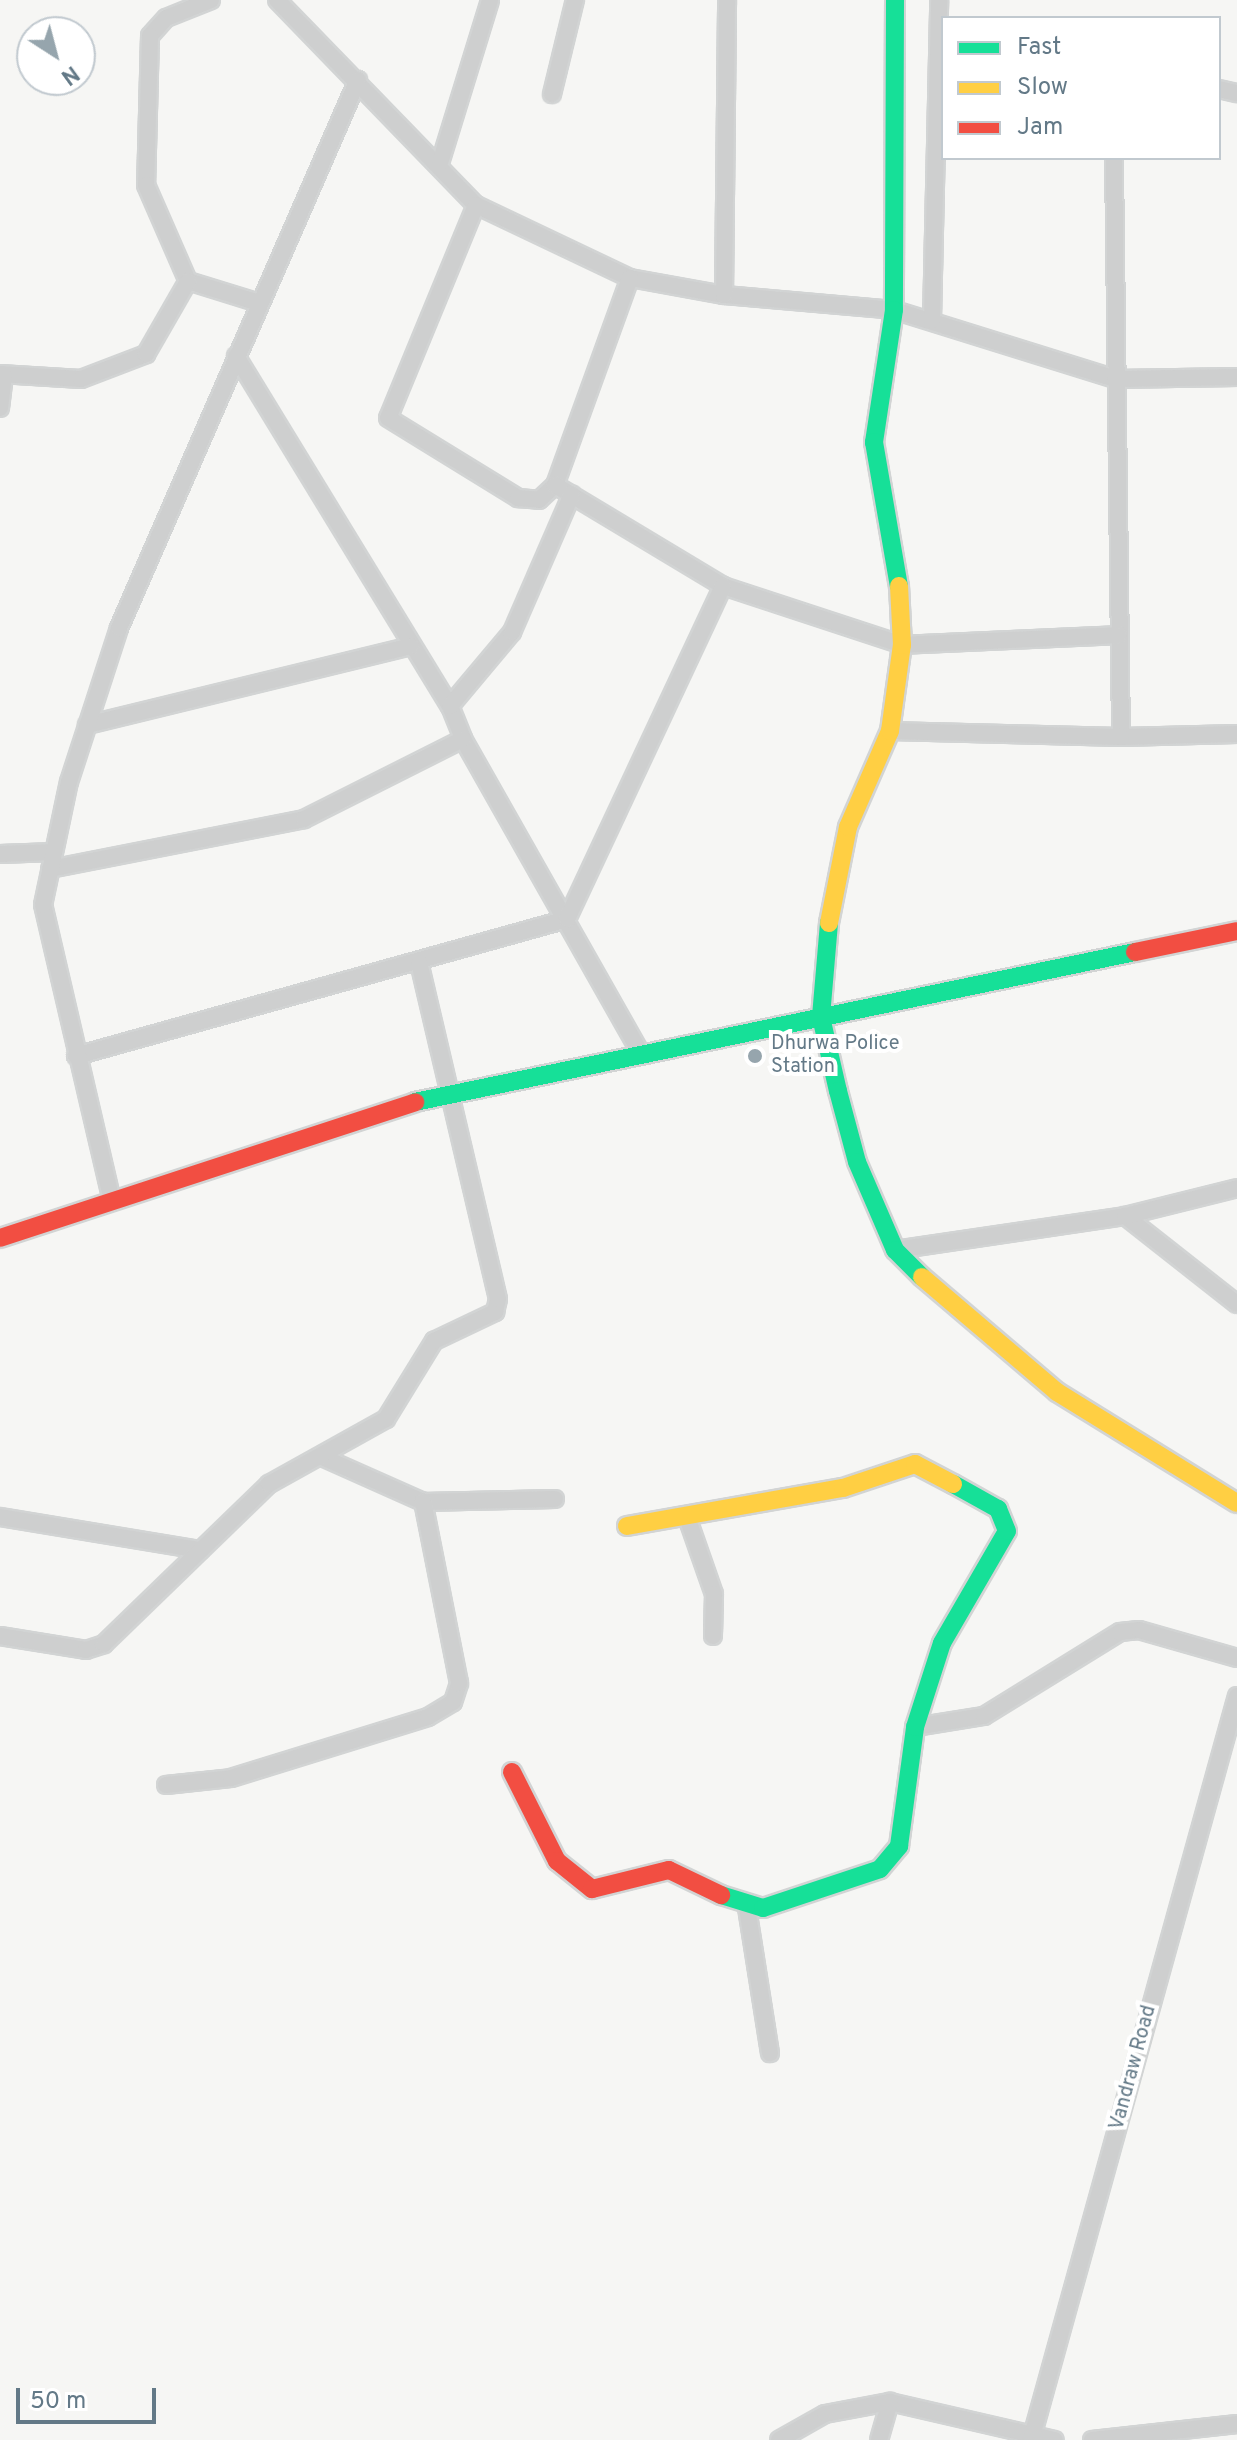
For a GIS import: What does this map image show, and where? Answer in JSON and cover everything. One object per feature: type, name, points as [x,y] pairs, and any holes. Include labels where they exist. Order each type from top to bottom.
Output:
[{"type":"street","points":[[211,0],[157,25],[148,50],[146,185],[188,281],[259,303]]},
{"type":"street","points":[[277,0],[440,163],[476,205],[630,278],[724,295],[894,310],[1115,379],[1237,377]]},
{"type":"street","points":[[440,163],[490,0]]},
{"type":"street","points":[[552,94],[575,0]]},
{"type":"street","points":[[724,295],[727,0]]},
{"type":"street","points":[[895,0],[894,310],[874,442],[899,576],[902,645],[890,731],[839,854],[821,1017],[857,1162],[895,1250],[949,1305],[1057,1392],[1237,1503]]},
{"type":"street","points":[[932,320],[939,0]]},
{"type":"street","points":[[112,1201],[43,905],[52,860],[87,725],[119,628],[358,80]]},
{"type":"street","points":[[1114,160],[1121,737]]},
{"type":"street","points":[[476,205],[388,418],[518,498],[539,500],[555,485],[630,278]]},
{"type":"street","points":[[0,408],[2,375],[81,379],[146,354],[188,281]]},
{"type":"street","points":[[236,356],[410,646],[450,706],[463,739],[641,1053]]},
{"type":"street","points":[[555,485],[723,586],[902,645],[1119,635]]},
{"type":"street","points":[[450,706],[512,632],[572,494]]},
{"type":"street","points":[[76,1056],[419,963],[567,919],[723,586]]},
{"type":"street","points":[[87,725],[410,646]]},
{"type":"street","points":[[890,731],[1121,737],[1237,734]]},
{"type":"street","points":[[0,854],[52,860],[304,819],[463,739]]},
{"type":"street","points":[[0,1238],[447,1092],[1237,931]]},
{"type":"street","points":[[0,1636],[72,1649],[104,1644],[269,1484],[386,1419],[434,1341],[488,1317],[498,1305],[419,963]]},
{"type":"street","points":[[895,1250],[1125,1216],[1237,1188]]},
{"type":"street","points":[[1125,1216],[1237,1304]]},
{"type":"street","points":[[322,1457],[423,1502],[555,1499]]},
{"type":"street","points":[[512,1772],[557,1861],[585,1886],[600,1890],[669,1870],[747,1908],[778,1904],[892,1859],[915,1727],[942,1643],[1007,1531],[998,1509],[915,1464],[843,1488],[627,1526]]},
{"type":"street","points":[[166,1785],[231,1778],[428,1717],[453,1702],[459,1683],[423,1502]]},
{"type":"street","points":[[0,1517],[200,1550]]},
{"type":"street","points":[[687,1517],[714,1594],[713,1636]]},
{"type":"street","points":[[915,1727],[984,1716],[1120,1632],[1139,1630],[1237,1658]]},
{"type":"street","name":"Vandraw Road","points":[[1031,2438],[1237,1696]]},
{"type":"street","points":[[747,1908],[770,2053]]},
{"type":"street","points":[[879,2440],[890,2402]]},
{"type":"street","points":[[779,2440],[825,2414],[890,2402],[1031,2438],[1055,2440]]},
{"type":"street","points":[[1092,2440],[1237,2424]]},
{"type":"traffic: fast","points":[[895,0],[894,310],[874,442],[899,586]]},
{"type":"traffic: fast","points":[[829,923],[821,1017],[838,1091],[857,1162],[895,1250],[922,1277]]},
{"type":"traffic: fast","points":[[415,1102],[1135,952]]},
{"type":"traffic: fast","points":[[721,1895],[763,1908],[880,1869],[899,1846],[915,1727],[942,1643],[1007,1531],[998,1509],[953,1484]]},
{"type":"traffic: slow","points":[[829,923],[848,827],[890,731],[902,645],[899,586]]},
{"type":"traffic: slow","points":[[922,1277],[1057,1392],[1237,1503]]},
{"type":"traffic: slow","points":[[627,1526],[843,1488],[915,1464],[953,1484]]},
{"type":"traffic: jam","points":[[1135,952],[1237,931]]},
{"type":"traffic: jam","points":[[0,1238],[415,1102]]},
{"type":"traffic: jam","points":[[512,1772],[557,1861],[592,1889],[669,1870],[721,1895]]},
{"type":"place","name":"Dhurwa Police Station","points":[[755,1056]]}]
